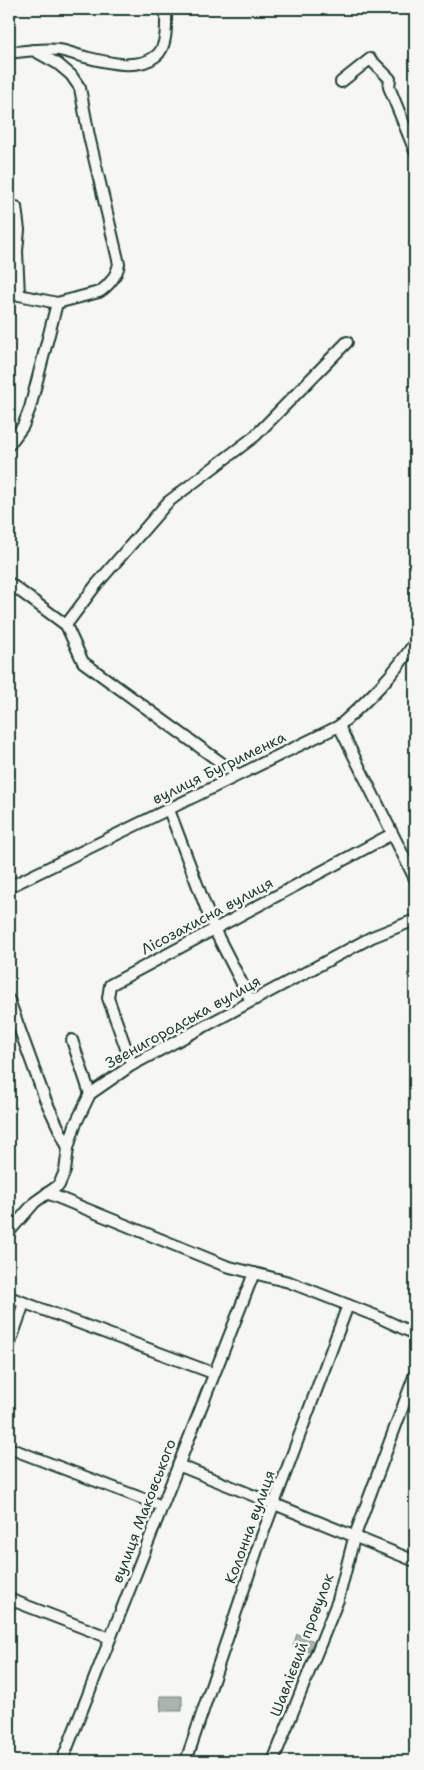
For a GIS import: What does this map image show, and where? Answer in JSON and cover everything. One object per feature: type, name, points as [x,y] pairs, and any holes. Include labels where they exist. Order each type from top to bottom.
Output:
[{"type":"street","points":[[9,53],[33,50],[60,50],[98,60],[128,64],[144,62],[157,56],[164,41],[166,9]]},
{"type":"street","points":[[9,208],[16,208],[19,230],[14,295],[57,303],[99,292],[105,288],[118,271],[119,264],[88,136],[80,88],[71,75],[58,64],[33,50]]},
{"type":"street","points":[[341,82],[370,59],[390,79],[389,87],[415,151]]},
{"type":"street","points":[[9,444],[23,426],[30,408],[57,303]]},
{"type":"street","points":[[66,625],[96,585],[168,502],[254,436],[346,342]]},
{"type":"street","points":[[9,583],[66,625],[83,662],[238,775]]},
{"type":"street","name":"вулиця Бугрименка","points":[[9,887],[339,726],[374,694],[404,659],[415,642]]},
{"type":"street","points":[[339,726],[415,879]]},
{"type":"street","points":[[169,810],[214,929],[251,1001]]},
{"type":"street","name":"Лісозахисна вулиця","points":[[132,1065],[108,998],[110,985],[392,834]]},
{"type":"street","name":"Звенигородська вулиця","points":[[90,1094],[132,1065],[251,1001],[372,937],[415,920]]},
{"type":"street","points":[[9,1000],[45,1099],[68,1148]]},
{"type":"street","points":[[9,1232],[35,1202],[59,1185],[65,1172],[68,1148],[75,1126],[90,1094],[72,1040]]},
{"type":"street","points":[[48,1193],[226,1266],[289,1282],[348,1304],[415,1334]]},
{"type":"street","name":"вулиця Маковського","points":[[62,1761],[254,1273]]},
{"type":"street","points":[[9,1297],[214,1373]]},
{"type":"street","points":[[9,1346],[24,1303]]},
{"type":"street","name":"Колонна вулиця","points":[[186,1761],[259,1544],[348,1304]]},
{"type":"street","name":"Шавлієвий провулок","points":[[273,1761],[338,1600],[354,1538],[415,1374]]},
{"type":"street","points":[[9,1448],[162,1506]]},
{"type":"street","points":[[178,1465],[354,1538],[415,1561]]},
{"type":"street","points":[[9,1599],[110,1638]]},
{"type":"shaded area","points":[[297,1634],[314,1641],[309,1652],[293,1646]]},
{"type":"shaded area","points":[[160,1696],[182,1696],[182,1711],[161,1711]]}]
